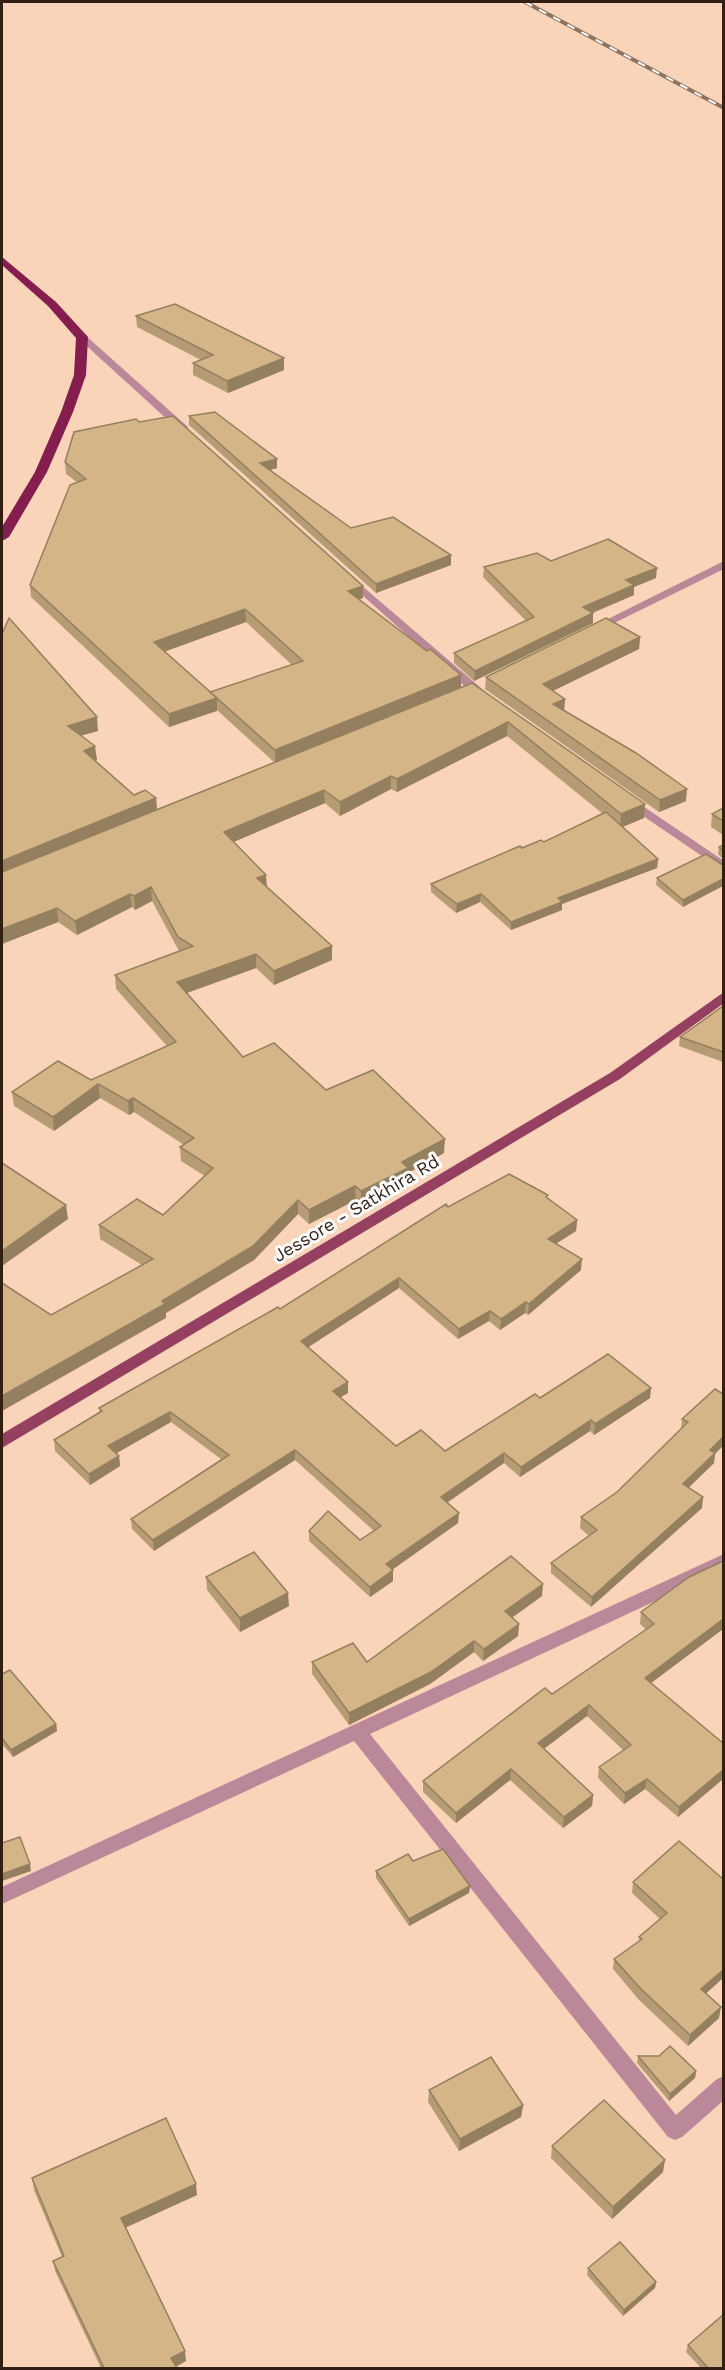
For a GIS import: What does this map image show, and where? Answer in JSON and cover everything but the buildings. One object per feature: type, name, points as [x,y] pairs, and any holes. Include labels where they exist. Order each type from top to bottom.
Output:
[{"type":"highway","points":[[2,260],[52,304],[82,337],[80,375],[67,412],[40,472],[2,537]]},
{"type":"main road","name":"Jessore - Satkhira Rd","points":[[2,1442],[615,1076],[723,996]]},
{"type":"street","points":[[82,337],[198,441]]},
{"type":"street","points":[[577,637],[723,564]]},
{"type":"street","points":[[340,569],[473,689],[492,703]]},
{"type":"street","points":[[618,792],[723,867]]},
{"type":"street","points":[[2,1896],[723,1561]]},
{"type":"street","points":[[357,1731],[675,2130],[723,2086]]},
{"type":"railway","points":[[525,2],[724,108]]}]
